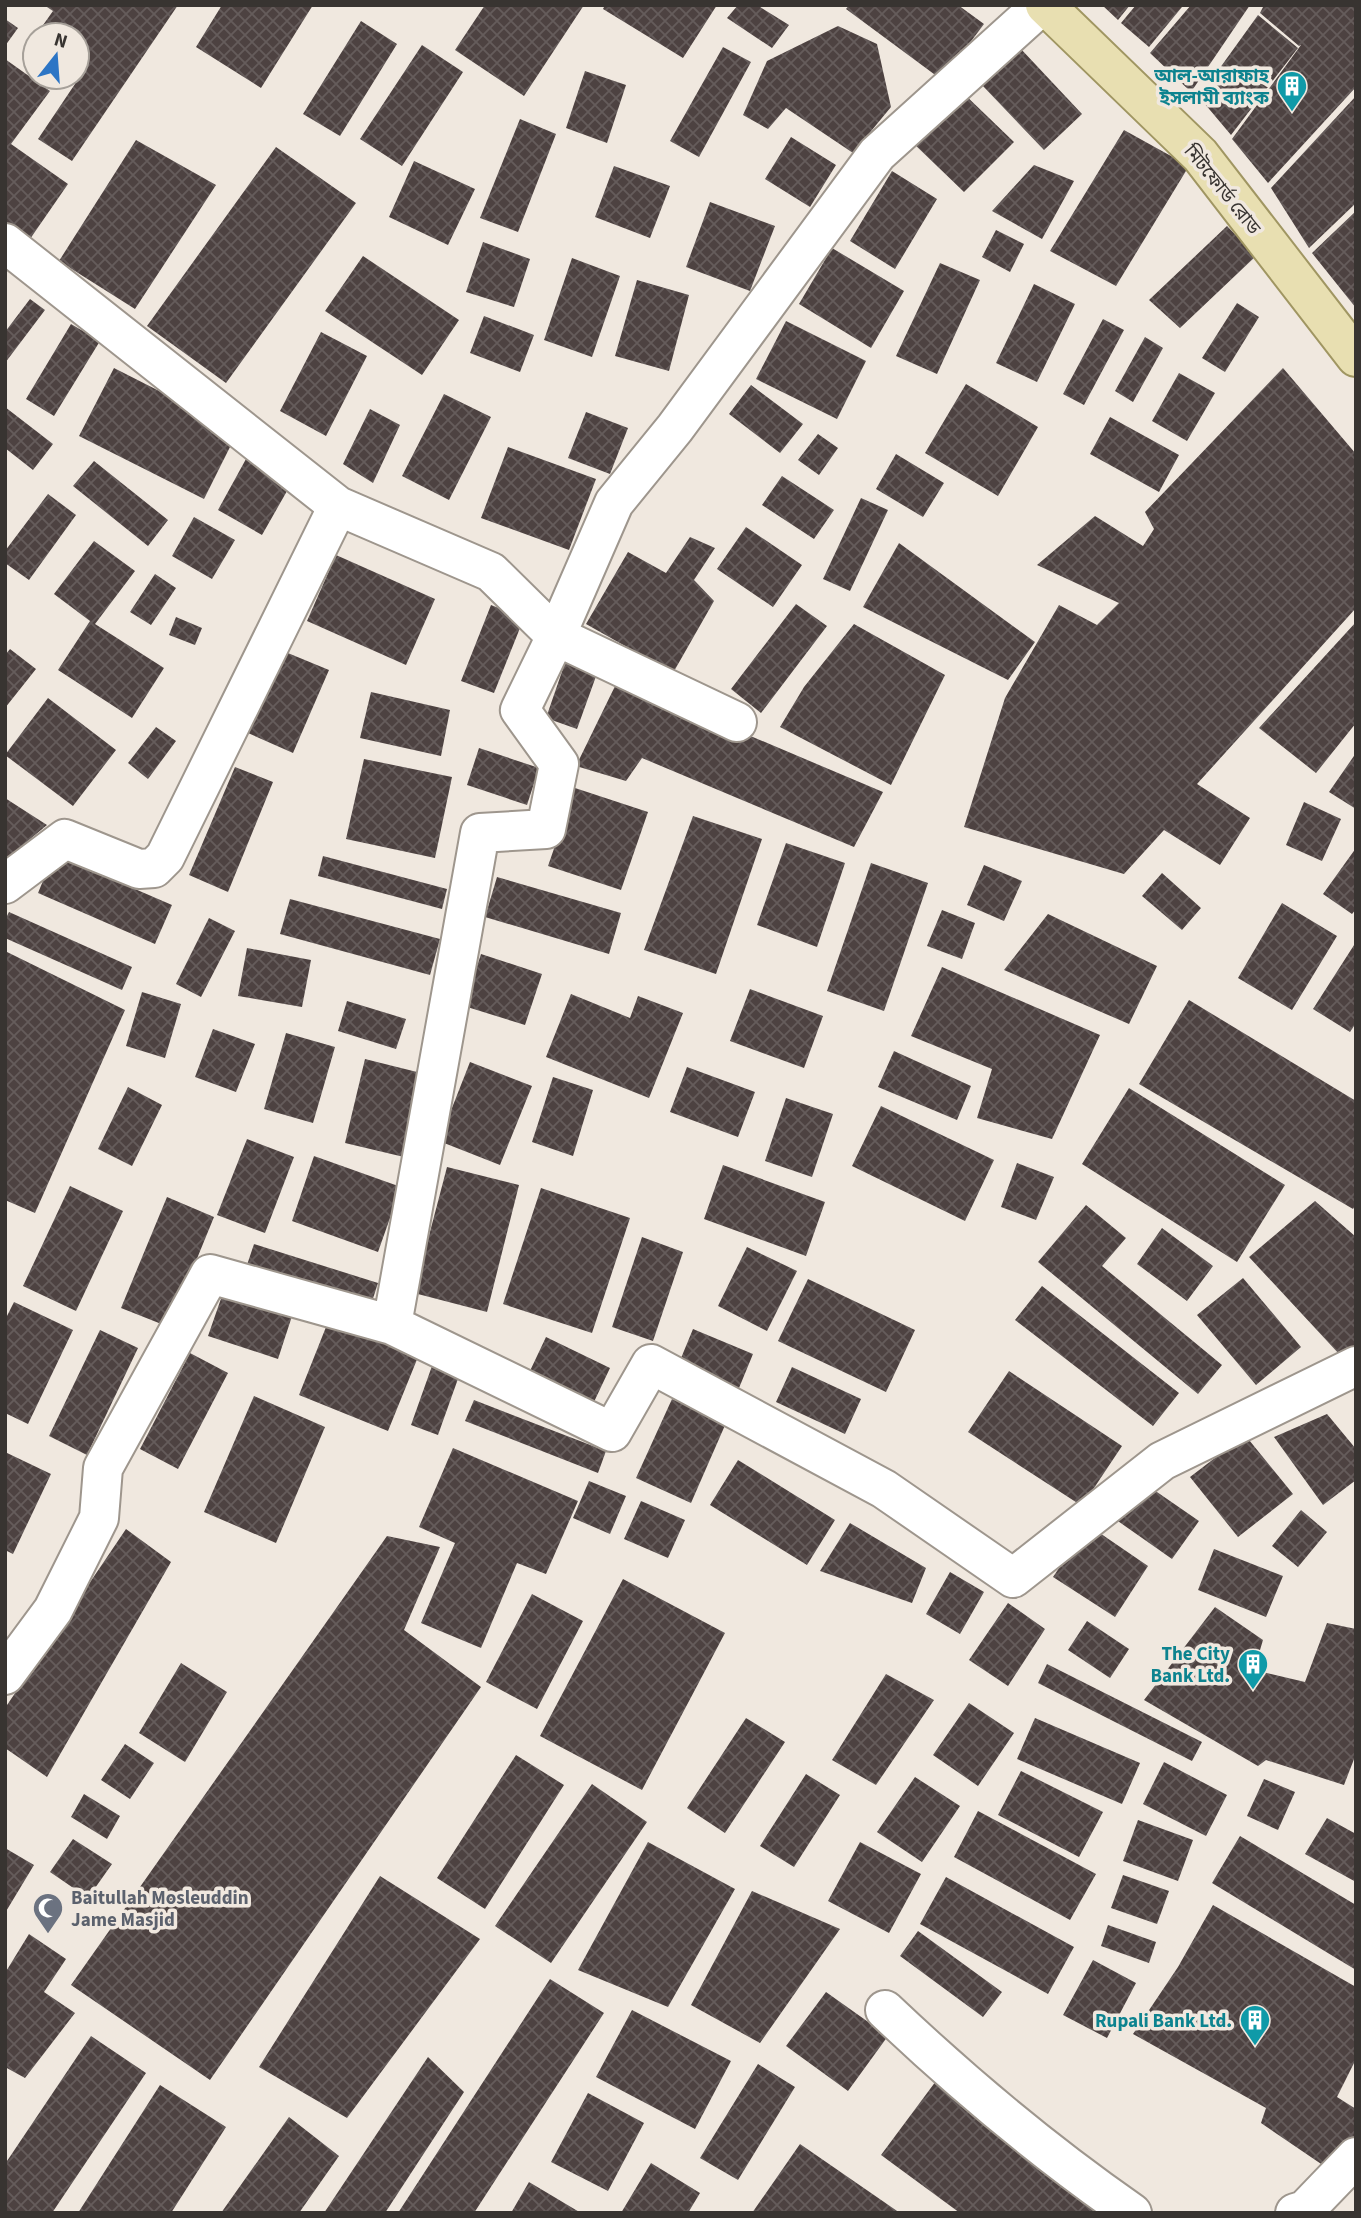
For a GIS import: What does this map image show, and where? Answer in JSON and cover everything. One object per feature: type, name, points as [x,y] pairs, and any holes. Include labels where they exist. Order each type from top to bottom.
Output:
[{"type":"main road","name":"মিটফোর্ড রোড","points":[[1044,5],[1200,155],[1356,357]]},
{"type":"street","points":[[392,1325],[480,833],[546,829],[559,764],[520,710],[556,636],[614,503],[676,428],[877,153],[1044,5]]},
{"type":"street","points":[[5,243],[338,506],[491,572],[556,636],[737,722]]},
{"type":"street","points":[[5,884],[65,839],[139,869],[154,868],[165,857],[338,506]]},
{"type":"street","points":[[5,1675],[53,1610],[99,1518],[103,1468],[211,1274],[392,1325],[612,1433],[650,1364],[884,1489],[1013,1578],[1162,1461],[1356,1366]]},
{"type":"street","points":[[885,2010],[934,2057],[1080,2177],[1132,2213]]},
{"type":"street","points":[[1295,2213],[1305,2210],[1356,2157]]},
{"type":"building","points":[[44,5],[178,5],[72,161],[38,139],[70,91],[91,91],[91,21],[46,21],[53,11]]},
{"type":"building","points":[[222,5],[313,5],[261,88],[196,47]]},
{"type":"building","points":[[485,5],[584,5],[524,96],[455,50]]},
{"type":"building","points":[[605,5],[717,5],[683,58],[603,9]]},
{"type":"building","points":[[738,5],[757,5],[789,25],[772,48],[727,18]]},
{"type":"building","points":[[849,5],[958,5],[984,24],[942,80],[846,9]]},
{"type":"building","points":[[1102,5],[1130,5],[1118,20]]},
{"type":"building","points":[[1136,5],[1182,7],[1149,47],[1121,23]]},
{"type":"building","points":[[1191,5],[1250,5],[1191,92],[1150,53]]},
{"type":"building","name":"আল-আরাফাহ ইসলামী ব্যাংক","points":[[1264,5],[1356,5],[1356,87],[1268,183],[1232,139],[1301,45],[1260,13]]},
{"type":"building","points":[[1258,15],[1298,48],[1231,135],[1199,97]]},
{"type":"building","points":[[5,19],[18,28],[5,46]]},
{"type":"building","points":[[361,21],[397,44],[340,136],[303,114]]},
{"type":"building","points":[[838,26],[877,44],[891,107],[853,153],[786,108],[768,129],[743,115],[767,61]]},
{"type":"building","points":[[422,45],[463,72],[402,166],[360,139]]},
{"type":"building","points":[[723,47],[751,62],[699,157],[670,141]]},
{"type":"building","points":[[1020,48],[1082,114],[1044,150],[981,84]]},
{"type":"building","points":[[5,59],[21,70],[21,91],[50,91],[11,144],[68,184],[30,239],[5,221]]},
{"type":"building","points":[[585,71],[626,85],[607,143],[566,128]]},
{"type":"building","points":[[961,91],[1014,142],[964,192],[912,142]]},
{"type":"building","points":[[1356,96],[1356,203],[1309,248],[1271,188]]},
{"type":"building","points":[[520,119],[556,134],[518,232],[480,218]]},
{"type":"building","points":[[1124,130],[1189,166],[1116,286],[1050,251]]},
{"type":"building","points":[[791,137],[836,165],[810,207],[765,179]]},
{"type":"building","points":[[136,140],[216,185],[135,309],[59,261]]},
{"type":"building","points":[[276,147],[356,203],[226,383],[147,326]]},
{"type":"building","points":[[414,161],[475,189],[448,245],[389,217]]},
{"type":"building","points":[[1034,165],[1074,181],[1042,239],[992,211]]},
{"type":"building","points":[[614,166],[670,186],[650,238],[595,217]]},
{"type":"building","points":[[892,171],[937,199],[895,269],[850,241]]},
{"type":"building","points":[[710,202],[775,226],[750,291],[686,267]]},
{"type":"building","points":[[1356,211],[1356,308],[1312,253]]},
{"type":"building","points":[[1227,226],[1256,256],[1180,328],[1149,300]]},
{"type":"building","points":[[996,230],[1024,244],[1010,272],[982,257]]},
{"type":"building","points":[[483,242],[530,259],[514,307],[466,292]]},
{"type":"building","points":[[832,248],[904,291],[871,348],[799,304]]},
{"type":"building","points":[[363,256],[459,320],[422,375],[325,311]]},
{"type":"building","points":[[572,258],[620,276],[592,357],[544,340]]},
{"type":"building","points":[[940,263],[980,280],[937,374],[896,356]]},
{"type":"building","points":[[637,280],[689,295],[669,371],[615,356]]},
{"type":"building","points":[[1034,284],[1075,304],[1037,382],[996,363]]},
{"type":"building","points":[[30,299],[45,310],[5,363],[5,332]]},
{"type":"building","points":[[1237,303],[1259,317],[1225,372],[1202,358]]},
{"type":"building","points":[[484,316],[534,335],[520,372],[470,353]]},
{"type":"building","points":[[1103,319],[1124,330],[1084,405],[1063,394]]},
{"type":"building","points":[[786,321],[866,361],[837,419],[756,379]]},
{"type":"building","points":[[71,324],[100,341],[54,416],[26,399]]},
{"type":"building","points":[[321,332],[367,356],[326,436],[280,411]]},
{"type":"building","points":[[1145,337],[1163,348],[1133,402],[1115,391]]},
{"type":"building","points":[[114,368],[238,431],[204,499],[79,436]]},
{"type":"building","points":[[1283,368],[1356,454],[1356,608],[1197,784],[1250,818],[1220,865],[1164,830],[1124,874],[964,827],[1005,698],[1059,605],[1097,625],[1119,603],[1037,565],[1095,516],[1143,546],[1154,529],[1145,512]]},
{"type":"building","points":[[1179,373],[1215,393],[1187,441],[1152,421]]},
{"type":"building","points":[[966,384],[1038,427],[998,496],[925,453]]},
{"type":"building","points":[[751,385],[803,424],[780,453],[729,414]]},
{"type":"building","points":[[444,394],[491,417],[449,500],[402,476]]},
{"type":"building","points":[[5,407],[53,444],[33,470],[5,448]]},
{"type":"building","points":[[370,409],[400,425],[373,483],[343,464]]},
{"type":"building","points":[[586,412],[628,428],[610,474],[568,458]]},
{"type":"building","points":[[1110,417],[1179,455],[1159,492],[1090,454]]},
{"type":"building","points":[[818,434],[838,448],[819,475],[798,460]]},
{"type":"building","points":[[508,447],[596,479],[569,550],[481,518]]},
{"type":"building","points":[[896,454],[944,483],[923,517],[876,489]]},
{"type":"building","points":[[246,459],[291,484],[262,535],[218,510]]},
{"type":"building","points":[[94,461],[168,520],[148,546],[73,486]]},
{"type":"building","points":[[782,476],[834,510],[814,539],[762,505]]},
{"type":"building","points":[[48,494],[76,515],[29,580],[5,563],[5,551]]},
{"type":"building","points":[[861,498],[888,510],[850,591],[823,579]]},
{"type":"building","points":[[194,517],[235,540],[212,579],[172,556]]},
{"type":"building","points":[[746,527],[802,565],[773,607],[717,569]]},
{"type":"building","points":[[690,537],[715,548],[694,580],[714,601],[673,673],[586,624],[628,552],[666,573]]},
{"type":"building","points":[[94,541],[135,571],[95,624],[164,668],[132,718],[58,670],[90,621],[54,594]]},
{"type":"building","points":[[899,543],[1035,642],[1008,680],[863,607]]},
{"type":"building","points":[[336,555],[435,599],[406,665],[307,621]]},
{"type":"building","points":[[155,574],[176,588],[151,625],[130,612]]},
{"type":"building","points":[[796,604],[827,626],[761,713],[731,689]]},
{"type":"building","points":[[491,605],[524,618],[494,693],[461,681]]},
{"type":"building","points":[[176,617],[202,628],[195,645],[169,635]]},
{"type":"building","points":[[1356,622],[1356,723],[1316,773],[1259,728]]},
{"type":"building","points":[[854,624],[945,675],[891,785],[780,727],[804,687]]},
{"type":"building","points":[[10,649],[36,669],[5,708],[5,655]]},
{"type":"building","points":[[283,651],[329,670],[293,753],[248,733]]},
{"type":"building","points":[[567,657],[599,668],[577,729],[546,718]]},
{"type":"building","points":[[618,680],[883,792],[854,847],[642,758],[626,781],[576,766]]},
{"type":"building","points":[[371,692],[450,710],[441,756],[360,738]]},
{"type":"building","points":[[48,698],[116,750],[73,806],[5,755]]},
{"type":"building","points":[[156,727],[176,741],[148,779],[128,763]]},
{"type":"building","points":[[479,748],[539,768],[527,805],[467,785]]},
{"type":"building","points":[[1356,753],[1356,809],[1329,792]]},
{"type":"building","points":[[364,759],[452,777],[435,858],[346,839]]},
{"type":"building","points":[[235,767],[273,782],[228,892],[189,875]]},
{"type":"building","points":[[575,788],[648,812],[621,890],[548,866]]},
{"type":"building","points":[[5,798],[47,825],[5,860]]},
{"type":"building","points":[[1304,802],[1341,819],[1322,861],[1286,845]]},
{"type":"building","points":[[693,816],[762,839],[716,974],[644,950]]},
{"type":"building","points":[[786,843],[845,863],[817,947],[757,925]]},
{"type":"building","points":[[1356,848],[1356,909],[1352,914],[1323,894]]},
{"type":"building","points":[[54,854],[172,905],[155,944],[38,893]]},
{"type":"building","points":[[323,856],[447,889],[442,909],[318,876]]},
{"type":"building","points":[[871,863],[928,883],[884,1011],[827,991]]},
{"type":"building","points":[[984,865],[1022,881],[1004,921],[967,905]]},
{"type":"building","points":[[1162,873],[1201,908],[1182,930],[1142,896]]},
{"type":"building","points":[[497,877],[621,913],[609,954],[485,917]]},
{"type":"building","points":[[290,899],[440,939],[430,975],[280,934]]},
{"type":"building","points":[[1282,903],[1337,936],[1292,1010],[1238,978]]},
{"type":"building","points":[[942,910],[975,923],[962,959],[927,946]]},
{"type":"building","points":[[9,912],[132,967],[122,990],[5,938],[5,920]]},
{"type":"building","points":[[1048,914],[1157,966],[1129,1024],[1004,970]]},
{"type":"building","points":[[209,918],[235,931],[201,997],[176,984]]},
{"type":"building","points":[[1356,942],[1356,1023],[1350,1032],[1313,1009]]},
{"type":"building","points":[[247,948],[311,960],[302,1007],[238,996]]},
{"type":"building","points":[[5,951],[125,1010],[35,1213],[5,1200]]},
{"type":"building","points":[[481,954],[542,974],[525,1025],[464,1006]]},
{"type":"building","points":[[942,967],[1100,1035],[1052,1139],[977,1118],[992,1069],[911,1036]]},
{"type":"building","points":[[750,989],[823,1016],[804,1068],[730,1041]]},
{"type":"building","points":[[142,992],[181,1004],[165,1058],[126,1046]]},
{"type":"building","points":[[571,994],[630,1018],[638,996],[683,1013],[649,1098],[546,1057]]},
{"type":"building","points":[[1189,1000],[1356,1101],[1356,1205],[1353,1209],[1139,1084]]},
{"type":"building","points":[[347,1001],[406,1019],[396,1049],[338,1031]]},
{"type":"building","points":[[213,1029],[255,1044],[236,1092],[195,1077]]},
{"type":"building","points":[[286,1033],[335,1047],[313,1123],[264,1109]]},
{"type":"building","points":[[894,1051],[971,1086],[957,1120],[878,1087]]},
{"type":"building","points":[[365,1059],[425,1074],[404,1157],[345,1143]]},
{"type":"building","points":[[470,1062],[532,1086],[500,1165],[439,1141]]},
{"type":"building","points":[[687,1067],[755,1092],[738,1137],[670,1112]]},
{"type":"building","points":[[553,1077],[593,1090],[573,1156],[532,1142]]},
{"type":"building","points":[[128,1087],[162,1105],[132,1166],[98,1149]]},
{"type":"building","points":[[1129,1088],[1285,1185],[1237,1262],[1082,1164]]},
{"type":"building","points":[[786,1098],[833,1114],[812,1177],[765,1161]]},
{"type":"building","points":[[881,1106],[994,1160],[965,1221],[852,1166]]},
{"type":"building","points":[[247,1139],[294,1157],[265,1233],[217,1215]]},
{"type":"building","points":[[314,1156],[401,1187],[378,1252],[292,1221]]},
{"type":"building","points":[[1017,1163],[1054,1177],[1036,1220],[1001,1207]]},
{"type":"building","points":[[723,1165],[825,1202],[806,1256],[704,1219]]},
{"type":"building","points":[[447,1167],[519,1185],[487,1312],[414,1293]]},
{"type":"building","points":[[70,1186],[123,1211],[76,1311],[23,1286]]},
{"type":"building","points":[[541,1188],[630,1218],[592,1333],[503,1304]]},
{"type":"building","points":[[167,1197],[214,1217],[169,1327],[121,1308]]},
{"type":"building","points":[[1315,1201],[1356,1237],[1356,1349],[1340,1355],[1249,1257]]},
{"type":"building","points":[[1086,1205],[1126,1238],[1102,1266],[1222,1365],[1198,1394],[1038,1262]]},
{"type":"building","points":[[1162,1228],[1213,1266],[1187,1301],[1137,1264]]},
{"type":"building","points":[[642,1237],[683,1252],[653,1341],[612,1327]]},
{"type":"building","points":[[254,1244],[378,1283],[368,1314],[244,1274]]},
{"type":"building","points":[[747,1247],[797,1271],[767,1331],[718,1306]]},
{"type":"building","points":[[1243,1278],[1301,1347],[1256,1385],[1197,1315]]},
{"type":"building","points":[[808,1279],[915,1330],[886,1392],[778,1341]]},
{"type":"building","points":[[1042,1286],[1179,1393],[1153,1426],[1015,1320]]},
{"type":"building","points":[[224,1290],[293,1313],[278,1359],[208,1336]]},
{"type":"building","points":[[14,1302],[73,1330],[28,1424],[5,1413],[5,1320]]},
{"type":"building","points":[[328,1322],[418,1357],[388,1431],[299,1395]]},
{"type":"building","points":[[693,1329],[753,1354],[739,1388],[679,1363]]},
{"type":"building","points":[[100,1330],[138,1348],[87,1455],[49,1436]]},
{"type":"building","points":[[546,1337],[610,1368],[593,1404],[529,1373]]},
{"type":"building","points":[[190,1353],[228,1373],[178,1469],[140,1449]]},
{"type":"building","points":[[432,1366],[459,1376],[438,1435],[411,1425]]},
{"type":"building","points":[[792,1367],[861,1399],[845,1434],[776,1402]]},
{"type":"building","points":[[1009,1371],[1122,1446],[1082,1506],[968,1432]]},
{"type":"building","points":[[254,1396],[325,1427],[276,1543],[204,1512]]},
{"type":"building","points":[[672,1399],[726,1423],[691,1503],[636,1478]]},
{"type":"building","points":[[474,1400],[606,1451],[598,1473],[465,1421]]},
{"type":"building","points":[[1327,1414],[1356,1449],[1356,1480],[1323,1505],[1274,1437]]},
{"type":"building","points":[[1245,1435],[1293,1494],[1238,1537],[1190,1477]]},
{"type":"building","points":[[453,1448],[578,1501],[546,1574],[517,1563],[481,1648],[421,1623],[455,1543],[419,1527]]},
{"type":"building","points":[[5,1452],[51,1474],[13,1554],[5,1550]]},
{"type":"building","points":[[738,1460],[835,1520],[807,1565],[710,1505]]},
{"type":"building","points":[[589,1481],[626,1496],[610,1534],[573,1518]]},
{"type":"building","points":[[1141,1481],[1199,1521],[1172,1559],[1115,1519]]},
{"type":"building","points":[[641,1501],[685,1520],[668,1558],[624,1539]]},
{"type":"building","points":[[1301,1510],[1327,1532],[1298,1567],[1272,1546]]},
{"type":"building","points":[[850,1523],[926,1568],[912,1603],[820,1571]]},
{"type":"building","points":[[1088,1525],[1148,1566],[1115,1617],[1053,1577]]},
{"type":"building","points":[[126,1529],[171,1562],[47,1777],[5,1748],[5,1708]]},
{"type":"building","points":[[387,1536],[440,1547],[404,1630],[481,1687],[210,2080],[71,1985]]},
{"type":"building","points":[[1214,1549],[1283,1576],[1266,1617],[1198,1590]]},
{"type":"building","points":[[950,1572],[984,1592],[960,1634],[926,1614]]},
{"type":"building","points":[[623,1579],[725,1633],[642,1790],[540,1736]]},
{"type":"building","points":[[532,1594],[583,1621],[537,1709],[486,1682]]},
{"type":"building","points":[[1008,1603],[1045,1629],[1008,1686],[969,1660]]},
{"type":"building","name":"The City Bank Ltd.","points":[[1215,1607],[1263,1640],[1254,1670],[1305,1682],[1327,1623],[1356,1629],[1356,1754],[1344,1785],[1266,1760],[1258,1766],[1144,1700]]},
{"type":"building","points":[[1087,1621],[1129,1649],[1110,1678],[1068,1650]]},
{"type":"building","points":[[181,1663],[227,1692],[185,1762],[139,1733]]},
{"type":"building","points":[[1047,1664],[1202,1742],[1192,1761],[1038,1683]]},
{"type":"building","points":[[886,1674],[934,1700],[876,1785],[832,1760]]},
{"type":"building","points":[[969,1703],[1014,1733],[978,1786],[933,1755]]},
{"type":"building","points":[[746,1718],[785,1742],[725,1833],[687,1808]]},
{"type":"building","points":[[1035,1718],[1140,1763],[1122,1804],[1017,1759]]},
{"type":"building","points":[[125,1744],[154,1763],[130,1799],[101,1780]]},
{"type":"building","points":[[516,1755],[564,1785],[485,1909],[437,1878]]},
{"type":"building","points":[[1164,1762],[1227,1795],[1206,1836],[1143,1804]]},
{"type":"building","points":[[1021,1771],[1103,1812],[1079,1857],[998,1815]]},
{"type":"building","points":[[806,1774],[840,1795],[794,1867],[760,1846]]},
{"type":"building","points":[[915,1777],[960,1806],[922,1862],[877,1832]]},
{"type":"building","points":[[1264,1779],[1295,1792],[1278,1830],[1247,1816]]},
{"type":"building","points":[[592,1784],[647,1822],[551,1963],[495,1926]]},
{"type":"building","points":[[84,1794],[120,1816],[107,1839],[71,1817]]},
{"type":"building","points":[[978,1811],[1096,1874],[1070,1920],[954,1857]]},
{"type":"building","points":[[1327,1818],[1356,1834],[1356,1882],[1305,1854]]},
{"type":"building","points":[[1138,1820],[1193,1840],[1178,1881],[1123,1861]]},
{"type":"building","points":[[1240,1836],[1356,1905],[1356,1970],[1212,1883]]},
{"type":"building","points":[[73,1839],[112,1864],[88,1898],[50,1872]]},
{"type":"building","points":[[648,1842],[735,1889],[668,2007],[578,1970]]},
{"type":"building","points":[[860,1842],[921,1874],[889,1933],[828,1901]]},
{"type":"building","points":[[5,1848],[34,1865],[5,1913]]},
{"type":"building","points":[[1123,1875],[1169,1891],[1157,1924],[1111,1908]]},
{"type":"building","points":[[380,1876],[480,1939],[347,2118],[259,2067]]},
{"type":"building","points":[[946,1877],[1074,1947],[1048,1994],[920,1924]]},
{"type":"building","points":[[752,1891],[840,1929],[760,2043],[691,2005]]},
{"type":"building","name":"Rupali Bank Ltd.","points":[[1213,1905],[1356,1987],[1356,2059],[1337,2097],[1356,2109],[1356,2140],[1330,2170],[1261,2123],[1266,2108],[1133,2034],[1178,1967]]},
{"type":"building","points":[[1108,1925],[1156,1942],[1149,1963],[1101,1946]]},
{"type":"building","points":[[918,1931],[1002,1992],[983,2017],[900,1956]]},
{"type":"building","points":[[29,1934],[66,1959],[44,1992],[75,2013],[25,2078],[5,2067],[5,1973]]},
{"type":"building","points":[[1093,1960],[1136,1983],[1107,2038],[1063,2015]]},
{"type":"building","points":[[550,1979],[604,2013],[474,2213],[398,2213]]},
{"type":"building","points":[[826,1992],[888,2036],[848,2091],[786,2046]]},
{"type":"building","points":[[632,2010],[731,2061],[695,2129],[596,2077]]},
{"type":"building","points":[[91,2036],[146,2073],[52,2213],[5,2213],[5,2164]]},
{"type":"building","points":[[428,2057],[464,2092],[385,2213],[324,2213]]},
{"type":"building","points":[[758,2064],[795,2087],[738,2180],[700,2158]]},
{"type":"building","points":[[936,2081],[1117,2213],[960,2213],[881,2155]]},
{"type":"building","points":[[160,2085],[226,2127],[171,2213],[78,2213]]},
{"type":"building","points":[[588,2093],[644,2123],[608,2191],[551,2162]]},
{"type":"building","points":[[289,2117],[339,2156],[299,2213],[221,2213]]},
{"type":"building","points":[[800,2144],[900,2213],[752,2213]]},
{"type":"building","points":[[651,2163],[700,2193],[688,2213],[621,2213]]},
{"type":"building","points":[[529,2182],[581,2213],[511,2213]]},
{"type":"place","name":"আল-আরাফাহ ইসলামী ব্যাংক","points":[[1292,113]]},
{"type":"place","name":"The City Bank Ltd.","points":[[1253,1691]]},
{"type":"place","name":"Baitullah Mosleuddin Jame Masjid","points":[[48,1935]]},
{"type":"place","name":"Rupali Bank Ltd.","points":[[1255,2047]]}]
